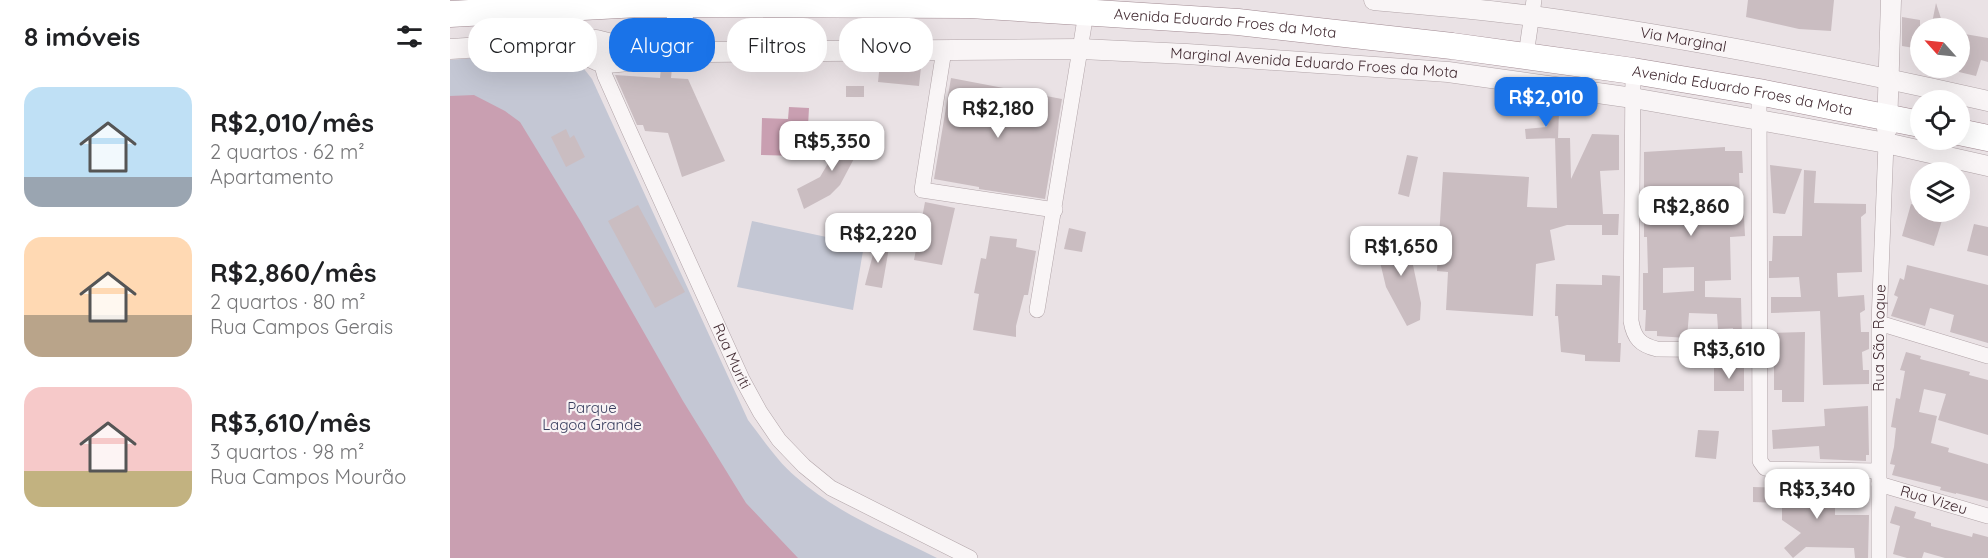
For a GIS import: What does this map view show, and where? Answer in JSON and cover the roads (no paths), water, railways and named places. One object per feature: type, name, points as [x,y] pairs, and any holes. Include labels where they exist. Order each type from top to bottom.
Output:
[{"type":"highway","name":"Avenida Eduardo Froes da Mota","points":[[450,14],[505,5],[635,2],[971,3],[1086,13],[1122,8],[1526,55],[1759,92],[1910,122]]},
{"type":"highway","points":[[680,3],[680,18]]},
{"type":"highway","points":[[1970,134],[1988,138]]},
{"type":"street","name":"Via Marginal","points":[[1374,0],[1533,8],[1657,36],[1890,79],[1988,101]]},
{"type":"street","name":"Rua São Roque","points":[[1879,558],[1879,323],[1890,79],[1891,0]]},
{"type":"street","points":[[1526,55],[1533,8]]},
{"type":"street","points":[[1037,310],[1086,13]]},
{"type":"street","name":"Marginal Avenida Eduardo Froes da Mota","points":[[450,49],[549,44],[561,40],[603,53],[609,51]]},
{"type":"street","points":[[1448,72],[1452,46]]},
{"type":"street","name":"Marginal Avenida Eduardo Froes da Mota","points":[[715,52],[1081,49],[1448,72],[1633,98],[1886,143],[1988,166]]},
{"type":"street","points":[[944,50],[922,190],[1055,210]]},
{"type":"street","name":"Rua Muriti","points":[[603,53],[605,76],[742,379],[779,440],[804,466],[831,488],[970,558]]},
{"type":"street","points":[[1633,71],[1631,321],[1636,338],[1641,343],[1665,350],[1760,350],[1759,92]]},
{"type":"street","points":[[1879,323],[1988,356]]},
{"type":"street","name":"Rua Vizeu","points":[[1760,350],[1759,457],[1762,465],[1769,469],[1879,477],[1988,516]]},
{"type":"park label","name":"Parque Lagoa Grande","points":[[592,416]]}]
